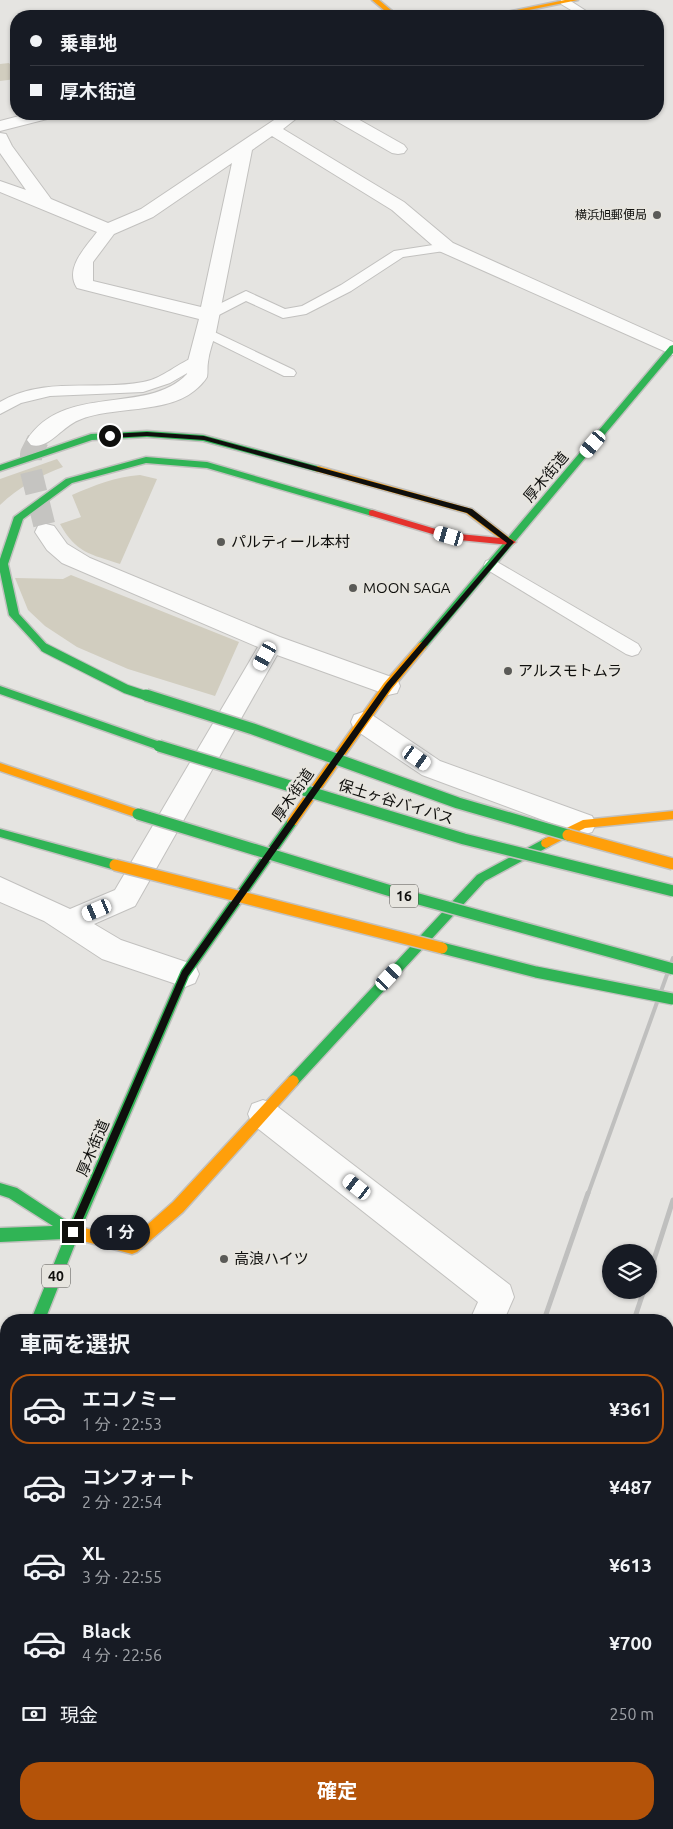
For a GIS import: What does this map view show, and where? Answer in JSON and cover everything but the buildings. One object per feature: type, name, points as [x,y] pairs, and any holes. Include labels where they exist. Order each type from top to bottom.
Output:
[{"type":"main road","points":[[375,0],[388,10]]},
{"type":"main road","points":[[523,10],[570,1]]},
{"type":"main road","name":"厚木街道","points":[[40,1314],[73,1232],[185,974],[388,686],[673,349]]},
{"type":"main road","points":[[0,468],[91,437],[147,434],[204,438],[469,511],[511,542]]},
{"type":"main road","points":[[511,542],[449,536],[207,465],[146,460],[69,481],[19,517],[3,564],[14,615],[45,648],[126,689],[253,729],[458,803],[673,864]]},
{"type":"main road","name":"保土ヶ谷バイパス","points":[[0,690],[159,746],[464,839],[673,891]]},
{"type":"main road","name":"16","points":[[0,767],[138,814],[340,877],[582,946],[673,968]]},
{"type":"main road","points":[[0,1235],[73,1232],[132,1247],[178,1207],[482,878],[583,824],[673,815]]},
{"type":"main road","points":[[0,833],[115,865],[536,972],[673,999]]},
{"type":"main road","points":[[0,1189],[12,1192],[73,1232]]},
{"type":"street","points":[[0,126],[22,120]]},
{"type":"street","points":[[207,324],[84,284],[84,262],[108,230],[147,213],[286,120]]},
{"type":"street","points":[[347,120],[398,149]]},
{"type":"street","points":[[272,130],[398,206],[446,247],[673,349]]},
{"type":"street","points":[[0,138],[45,203]]},
{"type":"street","points":[[38,440],[46,430],[62,418],[83,410],[149,400],[184,388],[197,376],[198,361],[244,148]]},
{"type":"street","points":[[0,186],[108,230]]},
{"type":"street","points":[[46,532],[54,546],[82,564],[272,643],[388,686]]},
{"type":"street","points":[[68,922],[125,898],[272,643]]},
{"type":"street","points":[[363,722],[431,768],[583,824]]},
{"type":"street","points":[[0,889],[54,913],[112,950],[185,974]]},
{"type":"street","points":[[263,1114],[498,1297],[491,1314]]},
{"type":"lane","points":[[570,1],[581,10]]},
{"type":"lane","points":[[289,373],[207,324],[246,295],[283,314],[306,310],[346,288],[399,254],[446,247]]},
{"type":"lane","points":[[0,409],[13,399],[40,393],[143,386],[176,375],[198,361]]},
{"type":"lane","points":[[492,565],[632,649]]},
{"type":"shaded area","points":[[0,64],[10,64],[10,80],[0,81]]},
{"type":"shaded area","points":[[57,459],[63,467],[30,483],[0,505],[0,479]]},
{"type":"shaded area","points":[[140,475],[157,479],[120,564],[92,555],[78,547],[60,524],[81,517],[72,495],[105,482]]},
{"type":"shaded area","points":[[71,575],[239,642],[215,696],[128,669],[77,647],[45,626],[28,610],[15,578],[63,579]]},
{"type":"tunnel","points":[[38,440],[31,454],[31,471],[46,532]]},
{"type":"railway","points":[[588,1194],[673,958]]},
{"type":"railway","points":[[546,1314],[588,1193]]},
{"type":"railway","points":[[657,1250],[673,1200]]},
{"type":"railway","points":[[636,1314],[641,1299]]},
{"type":"traffic: fast","points":[[422,646],[673,348]]},
{"type":"traffic: fast","points":[[0,468],[91,437],[147,434],[203,438],[318,469]]},
{"type":"traffic: fast","points":[[45,648],[14,615],[3,564],[19,517],[69,481],[146,460],[207,465],[372,513]]},
{"type":"traffic: fast","points":[[45,648],[126,689],[253,729],[458,803],[568,835]]},
{"type":"traffic: fast","points":[[0,690],[159,746]]},
{"type":"traffic: fast","points":[[159,746],[464,839],[673,891]]},
{"type":"traffic: fast","points":[[138,814],[404,895],[673,969]]},
{"type":"traffic: fast","points":[[40,1314],[73,1232],[185,974],[292,822]]},
{"type":"traffic: fast","points":[[0,833],[115,865]]},
{"type":"traffic: fast","points":[[293,1081],[481,878],[546,843]]},
{"type":"traffic: fast","points":[[442,948],[536,972],[673,999]]},
{"type":"traffic: fast","points":[[0,1189],[12,1192],[73,1232]]},
{"type":"traffic: fast","points":[[0,1235],[73,1232]]},
{"type":"traffic: slow","points":[[375,0],[388,10]]},
{"type":"traffic: slow","points":[[522,10],[575,0]]},
{"type":"traffic: slow","points":[[318,469],[469,511],[510,542]]},
{"type":"traffic: slow","points":[[292,822],[388,686],[422,646]]},
{"type":"traffic: slow","points":[[0,767],[138,814]]},
{"type":"traffic: slow","points":[[546,843],[583,824],[673,815]]},
{"type":"traffic: slow","points":[[568,835],[673,864]]},
{"type":"traffic: slow","points":[[115,865],[442,948]]},
{"type":"traffic: slow","points":[[73,1232],[132,1247],[178,1207],[293,1081]]},
{"type":"traffic: jam","points":[[372,513],[449,536],[511,542]]},
{"type":"place","name":"横浜旭郵便局","points":[[657,215]]},
{"type":"place","name":"パルティール本村","points":[[221,542]]},
{"type":"place","name":"MOON SAGA","points":[[353,588]]},
{"type":"place","name":"アルスモトムラ","points":[[508,671]]},
{"type":"place","name":"高浪ハイツ","points":[[224,1259]]},
{"type":"route","points":[[73,1232],[185,974],[388,686],[511,542],[469,511],[204,438],[147,434],[110,436]]}]
